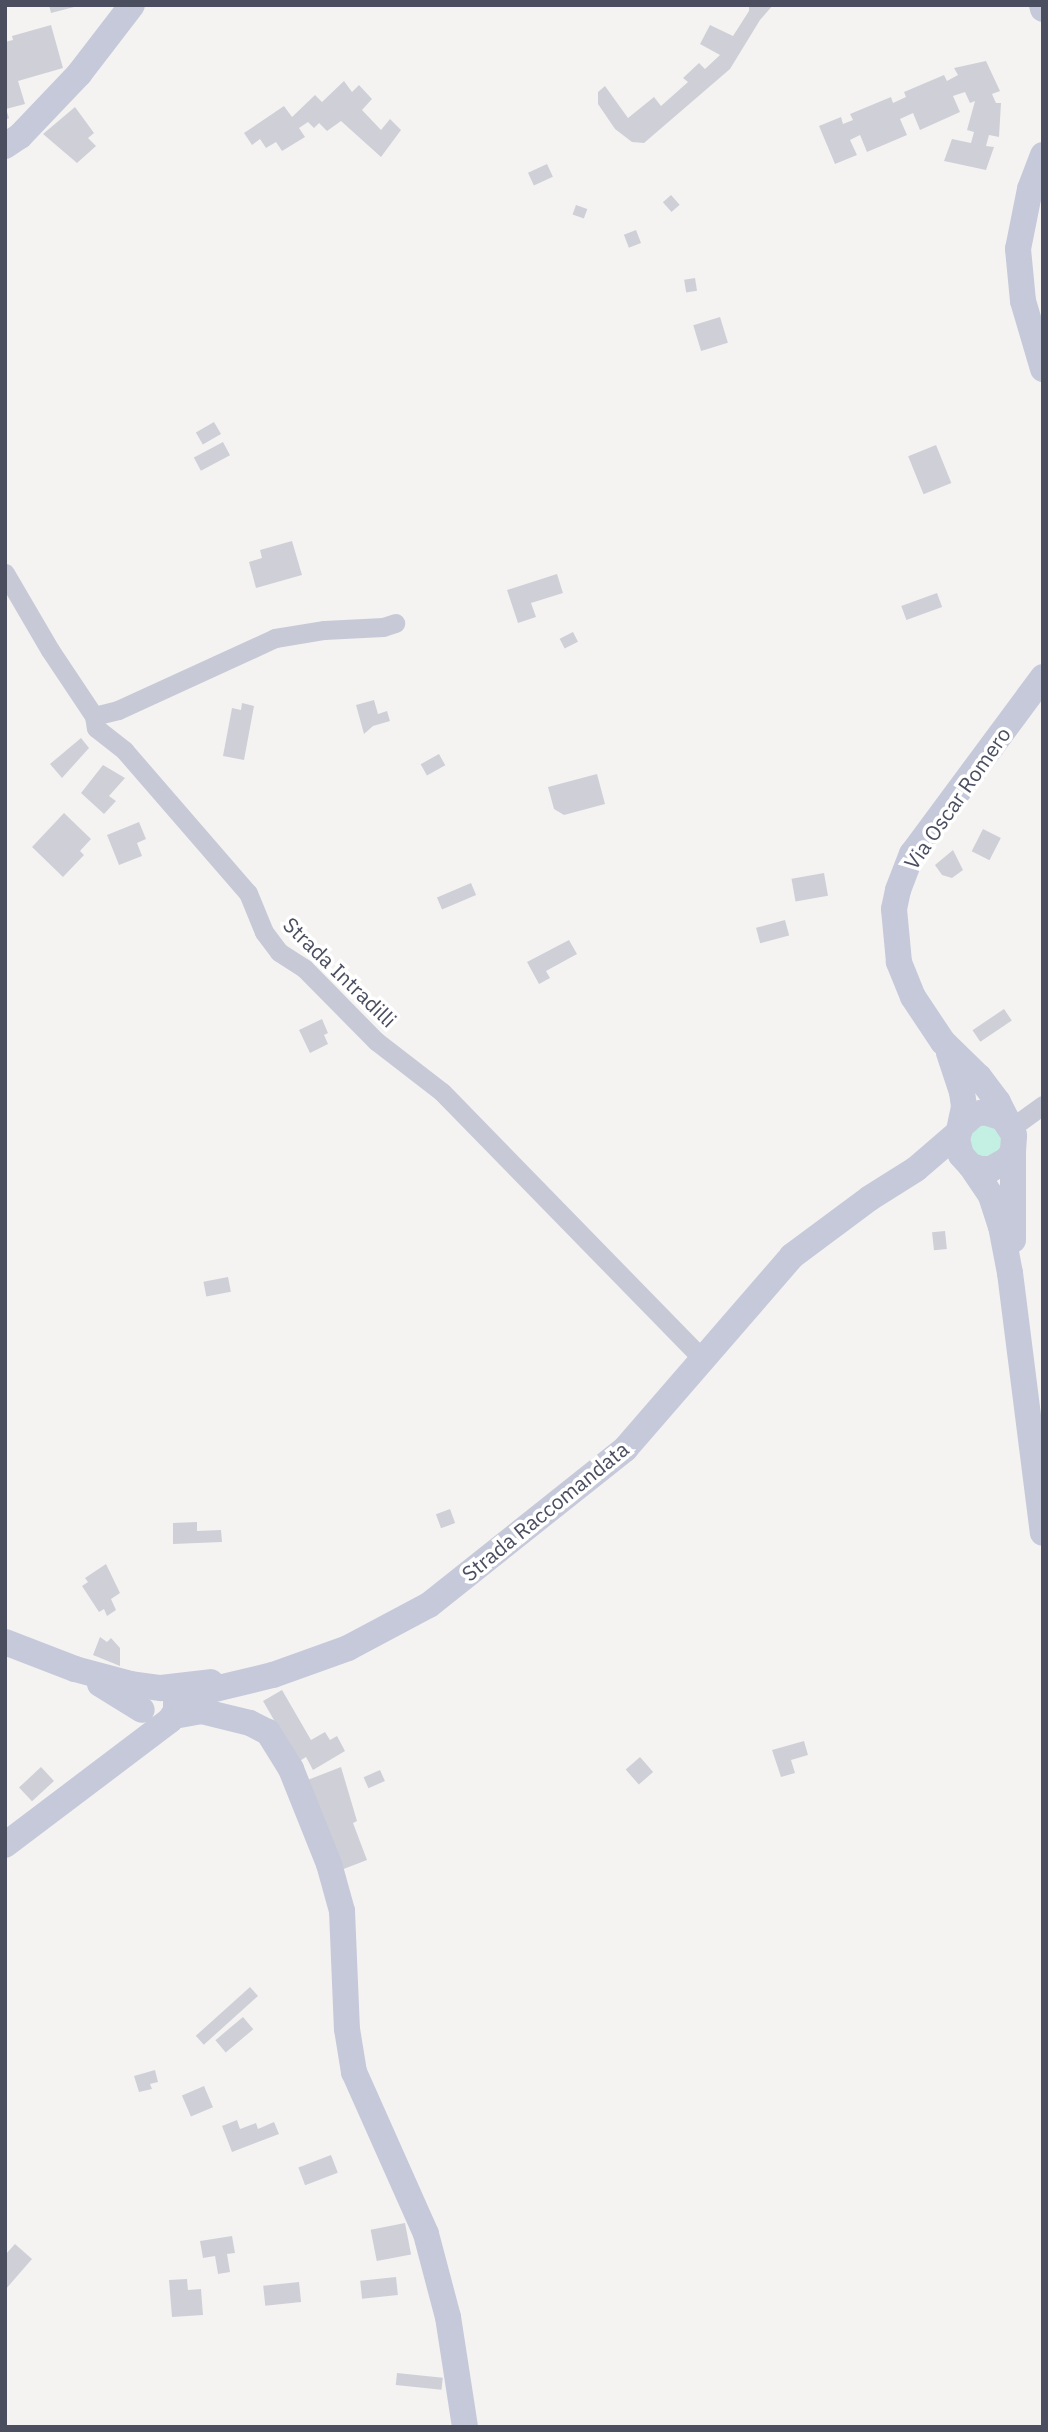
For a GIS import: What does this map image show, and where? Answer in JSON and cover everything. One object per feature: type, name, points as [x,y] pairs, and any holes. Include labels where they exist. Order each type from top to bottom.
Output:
[{"type":"street","points":[[5,146],[20,135],[79,74],[132,5]]},
{"type":"street","points":[[1043,155],[1025,210],[1018,250],[1023,301],[1043,369]]},
{"type":"street","name":"Strada Intradilli","points":[[5,573],[50,650],[94,716],[96,727],[124,750],[248,893],[264,932],[279,952],[304,968],[376,1041],[442,1092],[703,1359]]},
{"type":"street","points":[[94,716],[131,704],[275,638],[324,630],[383,627],[395,623]]},
{"type":"street","name":"Via Oscar Romero","points":[[943,1042],[913,998],[898,962],[894,933],[898,890],[912,854],[1043,677]]},
{"type":"street","points":[[943,1042],[958,1074],[962,1092],[958,1147],[983,1182],[996,1209],[1010,1273],[1038,1443],[1043,1533]]},
{"type":"street","points":[[943,1042],[979,1077],[998,1102],[1011,1134],[1014,1225],[1010,1273]]},
{"type":"street","points":[[916,1169],[948,1159],[991,1169],[1000,1166],[1011,1134],[1043,1105]]},
{"type":"street","points":[[916,1169],[975,1114],[994,1114],[1011,1134]]},
{"type":"street","name":"Strada Raccomandata","points":[[255,1679],[348,1648],[429,1605],[625,1450],[792,1256],[870,1198],[916,1169]]},
{"type":"street","points":[[5,1642],[75,1669],[172,1693],[173,1716]]},
{"type":"street","points":[[75,1669],[142,1711],[152,1721],[201,1712],[250,1723],[268,1732],[291,1769],[329,1864],[342,1911],[347,2028],[354,2072],[426,2234],[448,2317],[466,2427]]},
{"type":"street","points":[[125,1753],[138,1735],[143,1698],[159,1688],[255,1679]]},
{"type":"street","points":[[5,1845],[202,1692],[255,1679]]},
{"type":"green space","points":[[984,1124],[1000,1131],[1002,1149],[987,1159],[971,1152],[970,1134]]},
{"type":"building","points":[[49,5],[78,5],[78,6],[51,13]]},
{"type":"building","points":[[749,5],[773,5],[760,20],[730,69],[644,143],[632,142],[615,129],[598,104],[598,92],[605,86],[628,118],[654,97],[661,106],[688,82],[683,78],[699,63],[705,69],[720,55],[700,44],[710,25],[733,36],[749,11]]},
{"type":"building","points":[[51,25],[63,68],[18,81],[25,104],[6,109],[9,118],[5,120],[5,42],[13,40],[12,36]]},
{"type":"building","points":[[986,61],[1000,91],[992,94],[996,103],[1001,103],[999,137],[989,135],[986,146],[994,147],[986,170],[944,161],[952,139],[971,143],[974,132],[967,130],[975,101],[970,103],[965,92],[953,96],[960,112],[920,130],[913,113],[900,119],[907,135],[867,152],[860,135],[850,140],[857,155],[835,164],[819,126],[841,117],[843,124],[853,120],[850,114],[891,97],[893,103],[906,97],[904,92],[944,75],[947,81],[958,75],[954,68]]},
{"type":"building","points":[[344,81],[352,92],[359,85],[372,99],[362,110],[381,130],[390,119],[401,130],[381,157],[341,121],[327,131],[319,123],[314,128],[308,122],[299,128],[305,137],[282,151],[276,142],[266,148],[260,139],[252,145],[244,133],[284,106],[292,117],[315,95],[322,102]]},
{"type":"building","points":[[75,107],[94,133],[88,138],[96,146],[77,163],[43,134]]},
{"type":"building","points":[[547,164],[553,177],[534,186],[528,173]]},
{"type":"building","points":[[671,195],[680,205],[672,212],[663,202]]},
{"type":"building","points":[[576,205],[587,209],[584,219],[573,214]]},
{"type":"building","points":[[636,230],[641,243],[629,248],[624,235]]},
{"type":"building","points":[[695,278],[697,291],[686,293],[684,280]]},
{"type":"building","points":[[720,317],[728,343],[701,351],[693,325]]},
{"type":"building","points":[[214,422],[221,434],[203,445],[196,432]]},
{"type":"building","points":[[223,442],[230,455],[201,471],[194,457]]},
{"type":"building","points":[[936,445],[951,483],[924,494],[908,456]]},
{"type":"building","points":[[292,541],[302,575],[256,588],[249,562],[262,558],[260,550]]},
{"type":"building","points":[[557,574],[563,593],[531,603],[536,617],[518,623],[507,590]]},
{"type":"building","points":[[937,593],[942,607],[906,620],[901,606]]},
{"type":"building","points":[[573,632],[578,642],[565,649],[560,639]]},
{"type":"building","points":[[374,700],[378,714],[387,711],[390,721],[373,726],[364,734],[356,705]]},
{"type":"building","points":[[242,703],[254,706],[244,760],[223,756],[232,708],[241,710]]},
{"type":"building","points":[[81,738],[89,748],[62,778],[50,764]]},
{"type":"building","points":[[439,754],[445,765],[427,776],[421,764]]},
{"type":"building","points":[[103,765],[125,778],[109,796],[116,801],[104,814],[81,793]]},
{"type":"building","points":[[597,774],[605,804],[564,815],[554,809],[548,787]]},
{"type":"building","points":[[64,813],[91,839],[80,851],[84,855],[63,877],[32,847]]},
{"type":"building","points":[[139,822],[146,839],[137,843],[142,856],[119,865],[107,835]]},
{"type":"building","points":[[983,829],[1001,838],[989,860],[972,851]]},
{"type":"building","points":[[953,850],[963,870],[952,878],[942,875],[935,865]]},
{"type":"building","points":[[824,873],[828,896],[795,901],[792,879]]},
{"type":"building","points":[[471,883],[476,895],[442,909],[437,897]]},
{"type":"building","points":[[785,920],[789,935],[760,943],[756,928]]},
{"type":"building","points":[[569,940],[577,954],[546,971],[550,978],[539,984],[527,962]]},
{"type":"building","points":[[1004,1009],[1012,1021],[980,1042],[972,1030]]},
{"type":"building","points":[[322,1019],[328,1033],[324,1035],[328,1044],[310,1053],[299,1030]]},
{"type":"building","points":[[945,1231],[947,1249],[934,1250],[932,1232]]},
{"type":"building","points":[[228,1277],[231,1292],[206,1296],[203,1282]]},
{"type":"building","points":[[450,1509],[455,1523],[441,1528],[436,1514]]},
{"type":"building","points":[[197,1522],[197,1531],[221,1530],[222,1542],[173,1544],[173,1523]]},
{"type":"building","points":[[106,1564],[120,1593],[111,1599],[116,1610],[107,1616],[104,1609],[99,1612],[82,1586],[88,1582],[85,1578]]},
{"type":"building","points":[[100,1637],[107,1642],[111,1638],[120,1648],[120,1666],[93,1655]]},
{"type":"building","points":[[282,1690],[311,1740],[325,1732],[330,1740],[337,1736],[345,1751],[313,1770],[306,1757],[298,1762],[263,1701]]},
{"type":"building","points":[[804,1741],[808,1755],[791,1760],[795,1773],[781,1777],[772,1750]]},
{"type":"building","points":[[640,1757],[653,1772],[639,1785],[626,1769]]},
{"type":"building","points":[[41,1767],[54,1781],[32,1801],[19,1787]]},
{"type":"building","points":[[341,1767],[357,1821],[353,1823],[367,1860],[341,1870],[305,1781]]},
{"type":"building","points":[[380,1770],[385,1781],[368,1788],[364,1777]]},
{"type":"building","points":[[250,1987],[258,1996],[204,2045],[196,2036]]},
{"type":"building","points":[[243,2017],[253,2029],[226,2052],[215,2040]]},
{"type":"building","points":[[155,2070],[158,2082],[150,2084],[152,2089],[139,2092],[134,2076]]},
{"type":"building","points":[[204,2086],[213,2107],[191,2117],[182,2095]]},
{"type":"building","points":[[237,2120],[240,2129],[256,2123],[258,2129],[274,2122],[279,2134],[232,2152],[222,2126]]},
{"type":"building","points":[[331,2155],[338,2173],[305,2185],[298,2168]]},
{"type":"building","points":[[405,2223],[411,2254],[377,2261],[371,2230]]},
{"type":"building","points":[[232,2236],[235,2253],[227,2254],[230,2272],[218,2274],[215,2256],[203,2258],[200,2241]]},
{"type":"building","points":[[15,2244],[32,2259],[5,2290],[5,2255]]},
{"type":"building","points":[[396,2277],[398,2295],[362,2299],[360,2281]]},
{"type":"building","points":[[187,2279],[188,2290],[201,2289],[203,2315],[172,2317],[169,2280]]},
{"type":"building","points":[[299,2282],[301,2302],[265,2306],[263,2286]]},
{"type":"building","points":[[397,2373],[443,2378],[441,2390],[396,2385]]}]
